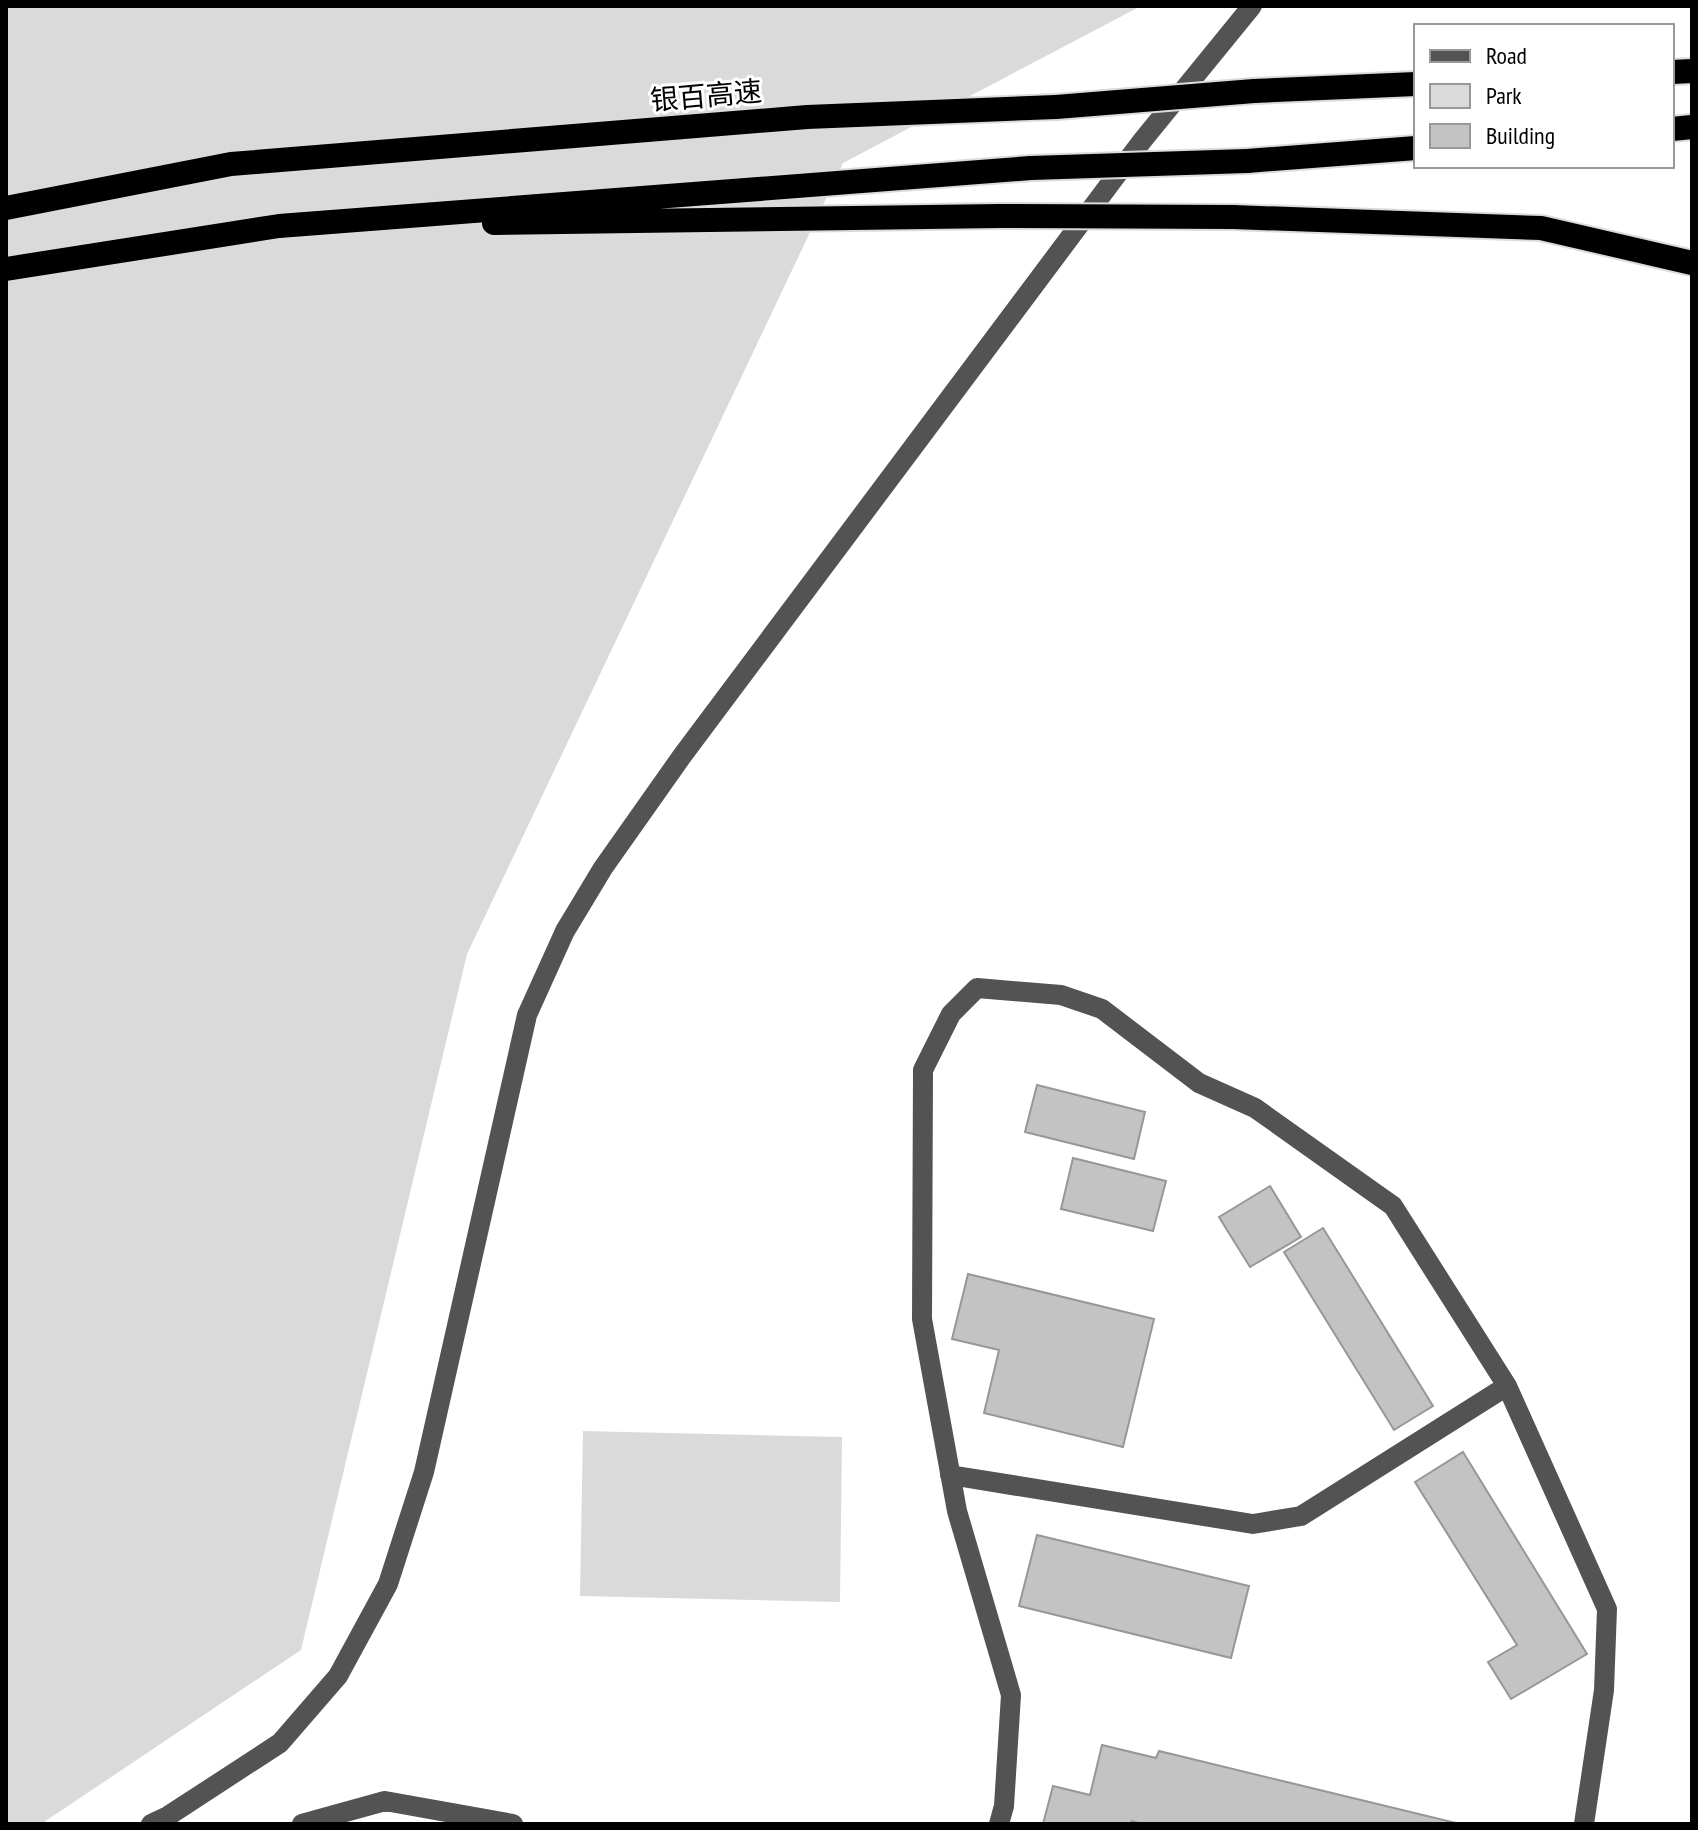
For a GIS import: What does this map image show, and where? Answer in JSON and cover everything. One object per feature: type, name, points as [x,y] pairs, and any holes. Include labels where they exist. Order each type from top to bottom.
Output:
[{"type":"highway","name":"银百高速","points":[[6,208],[231,164],[807,117],[1056,107],[1254,91],[1414,84]]},
{"type":"highway","points":[[6,269],[279,226],[1031,168],[1247,161],[1414,148]]},
{"type":"highway","points":[[279,226],[1000,216],[1233,217],[1541,228],[1692,263]]},
{"type":"street","points":[[151,1824],[280,1743],[338,1676],[388,1584],[424,1472],[527,1015],[565,931],[603,868],[682,756],[1142,141],[1252,6]]},
{"type":"street","points":[[999,1824],[1004,1806],[1011,1695],[957,1511],[922,1319],[923,1070],[951,1014],[977,988],[1061,995],[1102,1009],[1199,1083],[1255,1108],[1393,1206],[1507,1386],[1607,1609],[1604,1690],[1584,1824]]},
{"type":"street","points":[[950,1475],[1253,1524],[1301,1516],[1507,1386]]},
{"type":"street","points":[[302,1824],[385,1801],[513,1824]]},
{"type":"green space","points":[[6,6],[1141,6],[843,163],[467,954],[301,1650],[41,1824],[6,1824]]},
{"type":"green space","points":[[583,1431],[842,1437],[840,1602],[580,1596]]},
{"type":"building","points":[[1037,1085],[1145,1112],[1134,1159],[1025,1132]]},
{"type":"building","points":[[1073,1158],[1166,1181],[1153,1231],[1061,1209]]},
{"type":"building","points":[[1270,1186],[1301,1237],[1250,1267],[1219,1217]]},
{"type":"building","points":[[1323,1228],[1433,1406],[1394,1430],[1284,1252]]},
{"type":"building","points":[[968,1274],[1154,1319],[1123,1447],[984,1413],[999,1350],[952,1339]]},
{"type":"building","points":[[1463,1452],[1587,1654],[1511,1699],[1488,1662],[1517,1645],[1415,1482]]},
{"type":"building","points":[[1037,1535],[1249,1586],[1231,1658],[1019,1606]]},
{"type":"building","points":[[1102,1745],[1156,1758],[1159,1751],[1460,1824],[1141,1824],[1132,1821],[1131,1824],[1043,1824],[1053,1786],[1090,1795]]}]
